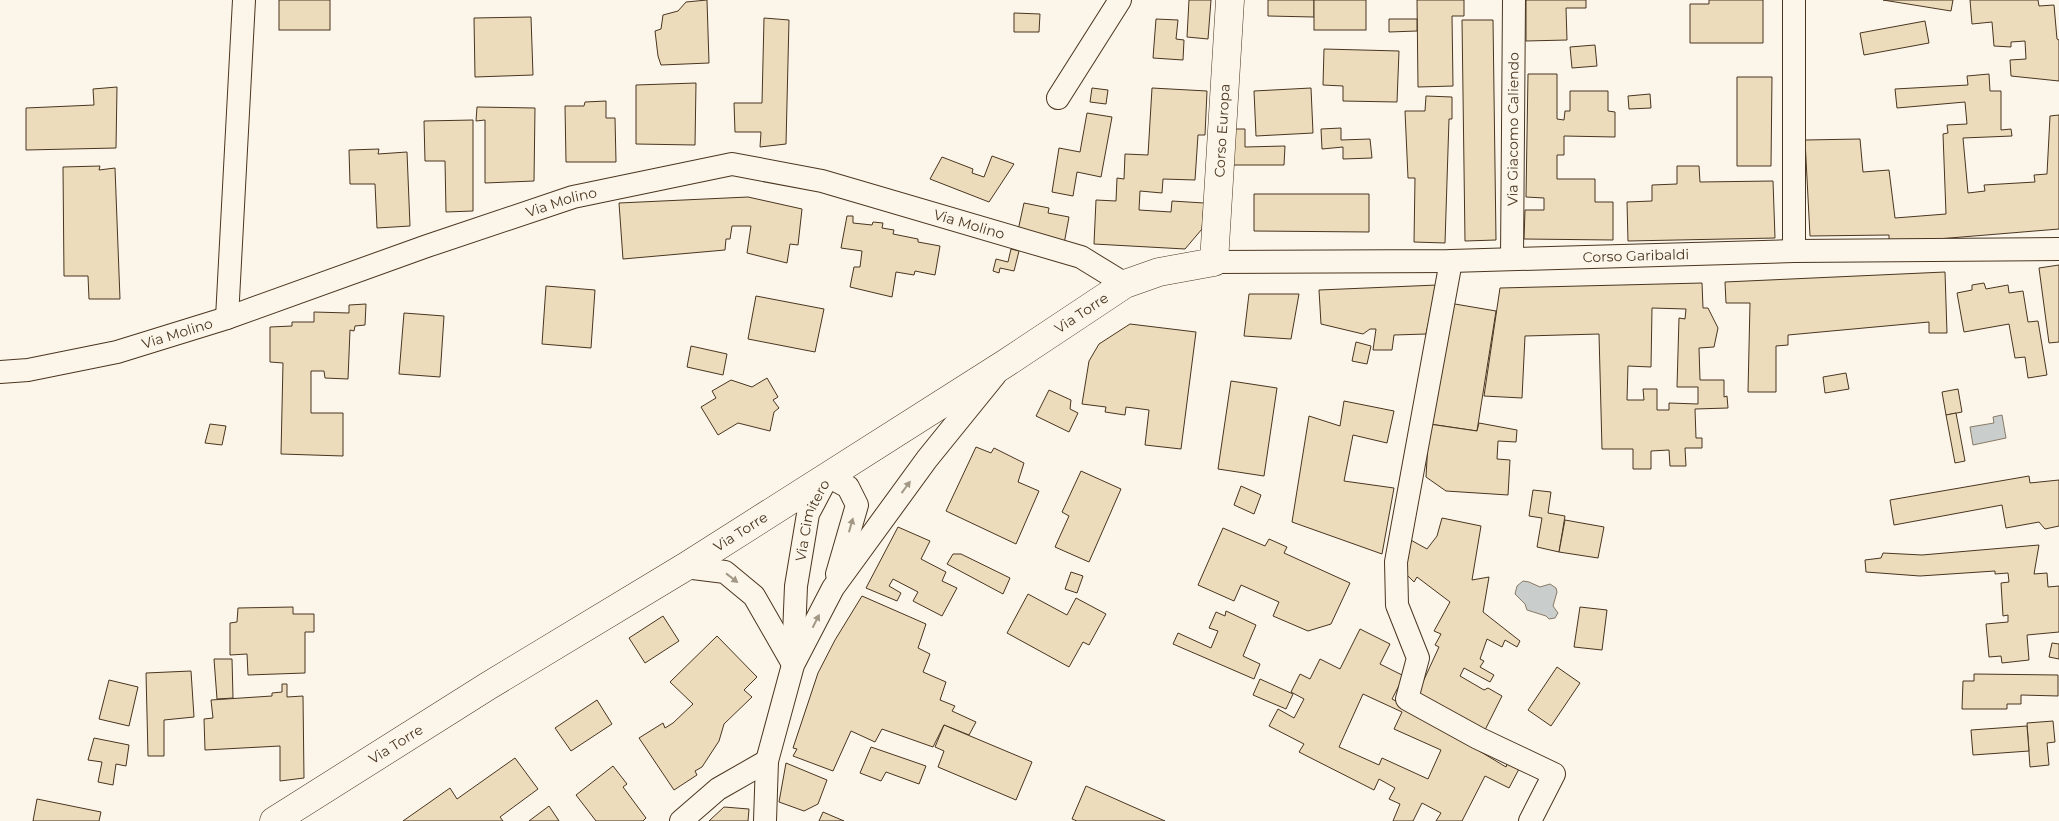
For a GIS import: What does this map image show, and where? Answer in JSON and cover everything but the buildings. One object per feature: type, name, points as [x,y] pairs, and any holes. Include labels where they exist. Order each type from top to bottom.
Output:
[{"type":"main road","name":"Corso Europa","points":[[1214,262],[1230,0]]},
{"type":"main road","name":"Via Torre","points":[[274,821],[488,686],[685,568],[1006,363],[1125,284],[1159,272],[1214,262]]},
{"type":"street","points":[[227,318],[244,0]]},
{"type":"street","points":[[1058,98],[1120,0]]},
{"type":"street","name":"Via Giacomo Caliendo","points":[[1512,259],[1514,0]]},
{"type":"street","points":[[1794,0],[1794,251]]},
{"type":"street","name":"Via Molino","points":[[0,372],[28,370],[117,352],[227,318],[573,196],[732,164],[822,181],[1080,257],[1125,284]]},
{"type":"street","name":"Corso Garibaldi","points":[[1214,262],[1452,262],[1794,251],[2059,249]]},
{"type":"street","points":[[1452,262],[1396,562],[1397,605],[1418,658],[1407,699],[1478,738],[1554,774],[1530,821]]},
{"type":"street","name":"Via Cimitero","points":[[765,821],[767,761],[793,665],[833,588],[926,459],[1006,363]]},
{"type":"street","name":"Via Cimitero","points":[[793,665],[796,586],[808,514],[828,476],[848,487],[857,505],[833,588]]},
{"type":"street","points":[[685,568],[725,572],[754,596],[793,665]]},
{"type":"street","points":[[681,821],[718,789],[767,761]]},
{"type":"shaded area","points":[[2002,415],[2006,438],[1973,445],[1970,427],[1994,423],[1993,417]]},
{"type":"shaded area","points":[[1523,581],[1540,587],[1550,584],[1556,588],[1557,592],[1553,606],[1558,613],[1555,618],[1549,619],[1546,616],[1527,610],[1525,604],[1515,594],[1517,586]]}]
